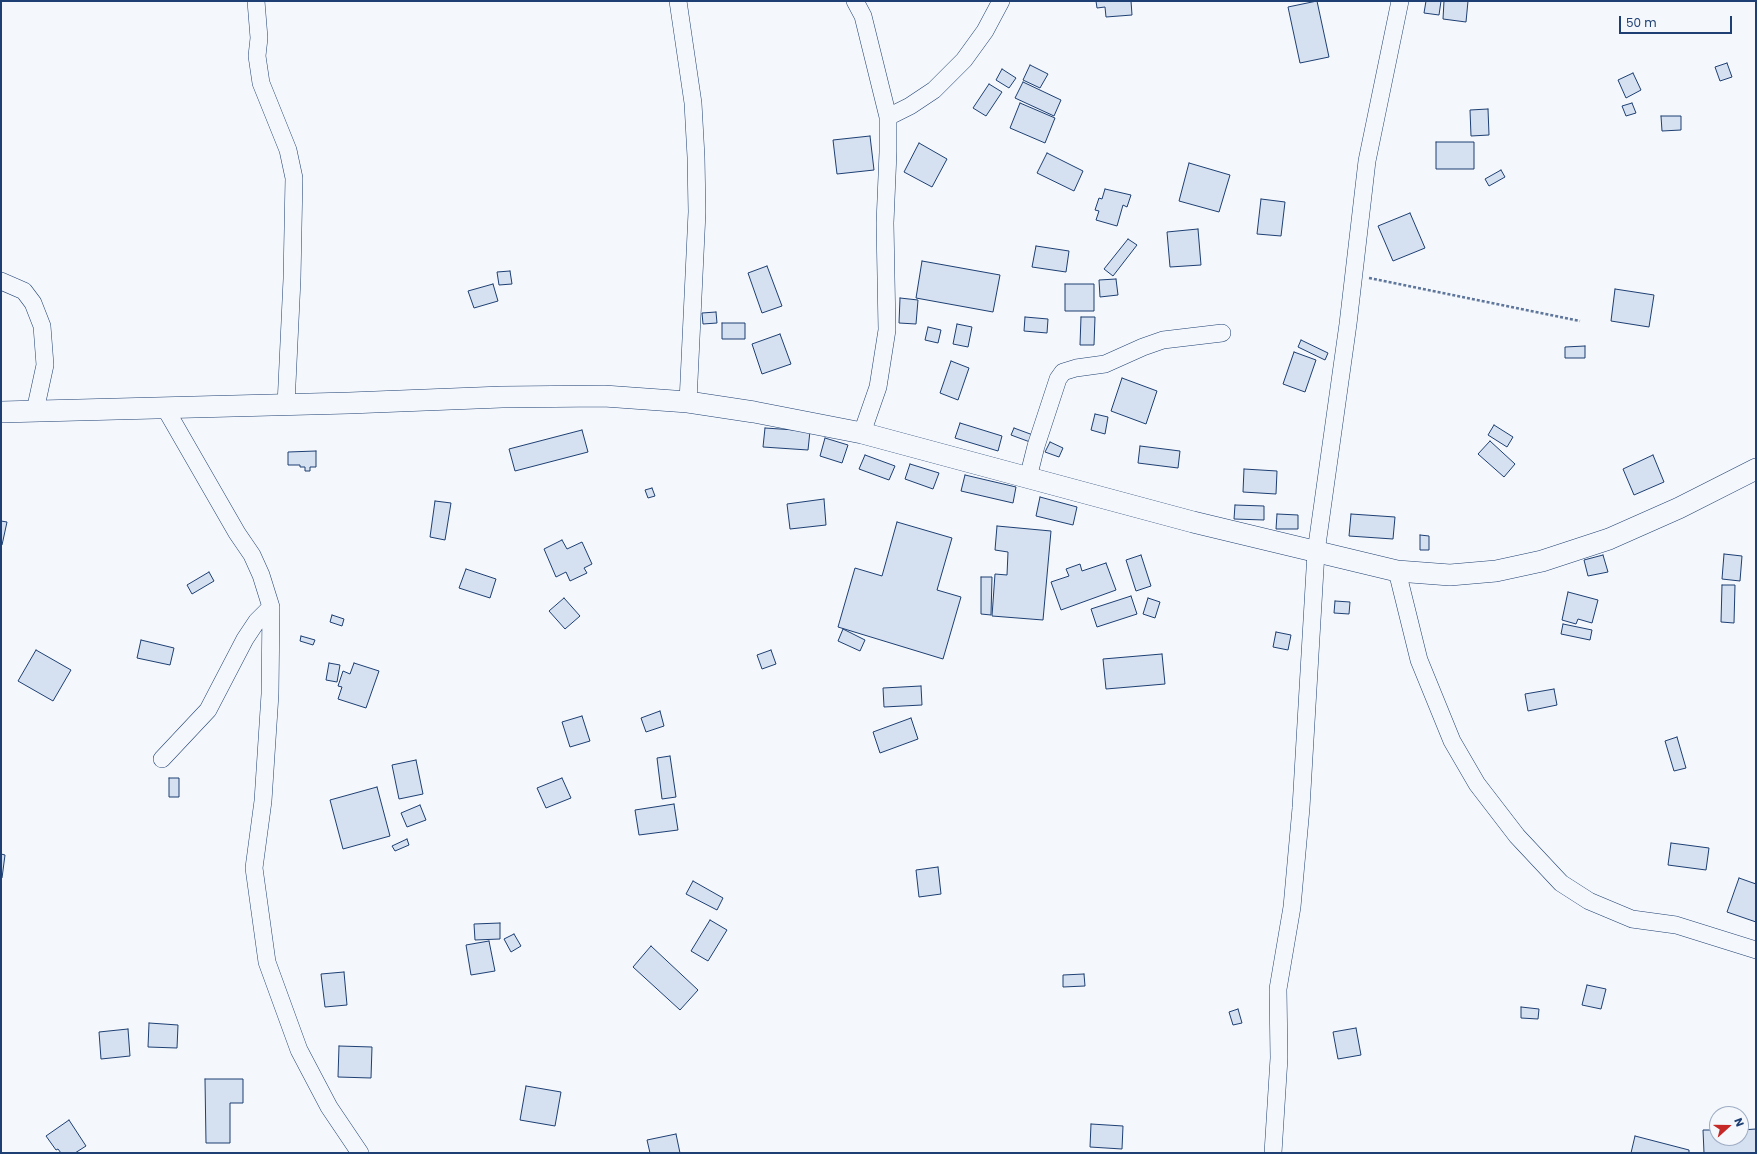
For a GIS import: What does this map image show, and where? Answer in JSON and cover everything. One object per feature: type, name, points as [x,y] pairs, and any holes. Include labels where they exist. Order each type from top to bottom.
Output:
[{"type":"main road","points":[[1,412],[286,405],[502,397],[604,396],[688,402],[754,412],[862,433],[1193,522],[1316,552],[1397,571],[1450,575],[1496,570],[1542,561],[1609,539],[1679,508],[1756,469]]},
{"type":"street","points":[[256,1],[259,38],[257,56],[261,83],[288,150],[294,178],[292,279],[286,405]]},
{"type":"street","points":[[678,1],[693,103],[696,165],[697,212],[688,402]]},
{"type":"street","points":[[855,1],[863,16],[888,117],[885,223],[887,330],[878,387],[862,433]]},
{"type":"street","points":[[888,117],[910,106],[934,90],[964,60],[985,32],[1001,1]]},
{"type":"street","points":[[1273,1153],[1279,1058],[1278,989],[1292,907],[1300,808],[1316,552],[1354,275],[1367,161],[1400,1]]},
{"type":"street","points":[[1,281],[24,291],[33,303],[42,326],[45,365],[35,411]]},
{"type":"street","points":[[1028,478],[1036,446],[1058,379],[1063,372],[1076,368],[1105,364],[1163,340],[1222,333]]},
{"type":"street","points":[[165,408],[237,533],[252,555],[261,575],[271,607],[269,709],[262,801],[254,868],[267,962],[299,1050],[329,1107],[360,1153]]},
{"type":"street","points":[[1397,571],[1419,660],[1452,741],[1477,784],[1517,836],[1561,883],[1589,901],[1632,919],[1676,925],[1756,950]]},
{"type":"street","points":[[162,760],[208,710],[245,639],[257,621],[271,607]]},
{"type":"path","points":[[1354,275],[1580,321]]},
{"type":"building","points":[[1096,1],[1131,1],[1132,15],[1106,17],[1105,7],[1097,8]]},
{"type":"building","points":[[1317,1],[1329,57],[1300,63],[1288,7]]},
{"type":"building","points":[[1426,1],[1441,1],[1439,15],[1424,13]]},
{"type":"building","points":[[1444,1],[1468,1],[1466,22],[1443,19]]},
{"type":"building","points":[[1727,63],[1732,77],[1720,81],[1715,67]]},
{"type":"building","points":[[1030,65],[1048,74],[1040,88],[1023,80]]},
{"type":"building","points":[[1002,69],[1016,78],[1009,88],[996,80]]},
{"type":"building","points":[[1633,73],[1641,90],[1626,98],[1618,80]]},
{"type":"building","points":[[1023,82],[1061,100],[1054,116],[1015,98]]},
{"type":"building","points":[[989,84],[1002,92],[986,116],[973,108]]},
{"type":"building","points":[[1020,103],[1055,118],[1045,143],[1010,128]]},
{"type":"building","points":[[1632,103],[1636,113],[1626,116],[1622,106]]},
{"type":"building","points":[[1488,109],[1489,135],[1471,136],[1470,110]]},
{"type":"building","points":[[1661,116],[1681,116],[1681,130],[1662,131]]},
{"type":"building","points":[[870,136],[874,170],[837,174],[833,140]]},
{"type":"building","points":[[1436,142],[1474,142],[1474,169],[1436,169]]},
{"type":"building","points":[[919,143],[947,159],[932,187],[904,172]]},
{"type":"building","points":[[1047,153],[1083,171],[1074,191],[1037,173]]},
{"type":"building","points":[[1189,163],[1230,175],[1219,212],[1179,201]]},
{"type":"building","points":[[1501,170],[1505,177],[1489,186],[1485,179]]},
{"type":"building","points":[[1105,189],[1131,195],[1127,207],[1123,205],[1117,226],[1096,220],[1099,211],[1095,210],[1099,198],[1102,199]]},
{"type":"building","points":[[1261,199],[1285,202],[1281,236],[1257,234]]},
{"type":"building","points":[[1410,213],[1425,248],[1393,261],[1378,226]]},
{"type":"building","points":[[1198,229],[1201,265],[1170,267],[1167,232]]},
{"type":"building","points":[[1128,239],[1137,245],[1113,276],[1104,269]]},
{"type":"building","points":[[1036,246],[1069,251],[1066,272],[1032,267]]},
{"type":"building","points":[[922,261],[1000,275],[993,312],[916,298]]},
{"type":"building","points":[[767,266],[782,306],[762,313],[748,273]]},
{"type":"building","points":[[510,271],[512,284],[499,285],[497,272]]},
{"type":"building","points":[[1116,279],[1118,295],[1100,297],[1099,280]]},
{"type":"building","points":[[493,284],[498,301],[474,308],[468,291]]},
{"type":"building","points":[[1065,284],[1094,284],[1094,311],[1065,311]]},
{"type":"building","points":[[1615,289],[1654,295],[1649,327],[1611,321]]},
{"type":"building","points":[[900,298],[918,300],[916,324],[899,323]]},
{"type":"building","points":[[716,312],[717,323],[703,324],[702,313]]},
{"type":"building","points":[[1025,317],[1048,319],[1047,333],[1024,331]]},
{"type":"building","points":[[1081,317],[1095,317],[1094,345],[1080,345]]},
{"type":"building","points":[[722,323],[745,323],[745,339],[722,339]]},
{"type":"building","points":[[957,324],[972,327],[968,347],[953,344]]},
{"type":"building","points":[[928,327],[941,330],[938,343],[925,340]]},
{"type":"building","points":[[780,334],[791,364],[762,374],[752,344]]},
{"type":"building","points":[[1301,340],[1328,353],[1325,360],[1298,347]]},
{"type":"building","points":[[1585,346],[1585,358],[1565,358],[1565,347]]},
{"type":"building","points":[[1294,352],[1316,360],[1305,392],[1283,384]]},
{"type":"building","points":[[951,361],[969,368],[958,400],[940,393]]},
{"type":"building","points":[[1122,378],[1157,391],[1146,424],[1111,411]]},
{"type":"building","points":[[1095,414],[1108,417],[1105,434],[1091,430]]},
{"type":"building","points":[[960,423],[1002,436],[998,451],[955,438]]},
{"type":"building","points":[[1494,425],[1513,437],[1507,447],[1488,435]]},
{"type":"building","points":[[765,428],[810,431],[808,450],[763,447]]},
{"type":"building","points":[[1014,428],[1033,435],[1030,442],[1011,435]]},
{"type":"building","points":[[582,430],[588,452],[515,471],[509,449]]},
{"type":"building","points":[[825,438],[848,445],[842,463],[820,456]]},
{"type":"building","points":[[1490,441],[1515,464],[1504,477],[1478,454]]},
{"type":"building","points":[[1050,442],[1063,448],[1059,457],[1045,452]]},
{"type":"building","points":[[1140,446],[1180,451],[1178,468],[1138,463]]},
{"type":"building","points":[[316,451],[316,467],[310,467],[310,471],[305,471],[305,467],[300,467],[300,465],[288,465],[288,452]]},
{"type":"building","points":[[865,455],[895,466],[889,480],[859,469]]},
{"type":"building","points":[[1653,455],[1664,482],[1634,495],[1623,469]]},
{"type":"building","points":[[910,464],[939,473],[933,489],[905,479]]},
{"type":"building","points":[[1244,469],[1277,471],[1276,494],[1243,492]]},
{"type":"building","points":[[965,475],[1016,487],[1013,503],[961,491]]},
{"type":"building","points":[[652,488],[655,496],[648,498],[645,490]]},
{"type":"building","points":[[1040,497],[1077,507],[1073,525],[1036,516]]},
{"type":"building","points":[[824,499],[826,525],[790,529],[787,504]]},
{"type":"building","points":[[435,501],[451,503],[445,540],[430,537]]},
{"type":"building","points":[[1235,505],[1264,506],[1264,520],[1234,519]]},
{"type":"building","points":[[1277,514],[1298,515],[1298,529],[1276,529]]},
{"type":"building","points":[[1351,514],[1395,517],[1393,539],[1349,536]]},
{"type":"building","points":[[1,521],[7,522],[2,545],[1,545]]},
{"type":"building","points":[[897,522],[952,538],[937,590],[961,597],[943,659],[838,627],[855,568],[882,576]]},
{"type":"building","points":[[997,526],[1051,531],[1043,620],[992,616],[995,574],[1007,575],[1008,552],[995,550]]},
{"type":"building","points":[[1420,535],[1429,536],[1429,550],[1420,550]]},
{"type":"building","points":[[562,540],[567,549],[582,542],[592,564],[584,568],[587,573],[570,581],[566,572],[556,577],[544,549]]},
{"type":"building","points":[[1724,554],[1742,556],[1740,581],[1722,579]]},
{"type":"building","points":[[1141,555],[1151,586],[1136,591],[1126,560]]},
{"type":"building","points":[[1603,555],[1608,572],[1588,576],[1584,560]]},
{"type":"building","points":[[1106,563],[1116,590],[1061,610],[1051,582],[1069,576],[1066,569],[1080,564],[1082,571]]},
{"type":"building","points":[[466,569],[496,579],[490,598],[459,588]]},
{"type":"building","points":[[209,572],[214,581],[192,594],[187,585]]},
{"type":"building","points":[[981,577],[992,577],[991,615],[981,614]]},
{"type":"building","points":[[1722,585],[1735,585],[1734,623],[1721,622]]},
{"type":"building","points":[[1568,592],[1598,600],[1592,623],[1578,619],[1576,624],[1562,620]]},
{"type":"building","points":[[1131,596],[1137,614],[1097,627],[1091,609]]},
{"type":"building","points":[[564,598],[580,616],[565,629],[549,611]]},
{"type":"building","points":[[1148,598],[1160,602],[1155,618],[1143,614]]},
{"type":"building","points":[[1335,601],[1350,602],[1349,614],[1334,613]]},
{"type":"building","points":[[332,615],[344,619],[342,626],[330,622]]},
{"type":"building","points":[[1563,624],[1592,630],[1590,640],[1561,634]]},
{"type":"building","points":[[843,629],[865,640],[860,651],[838,641]]},
{"type":"building","points":[[1276,632],[1291,635],[1288,650],[1273,647]]},
{"type":"building","points":[[301,636],[315,640],[313,645],[300,641]]},
{"type":"building","points":[[141,640],[174,648],[170,665],[137,658]]},
{"type":"building","points":[[36,650],[71,670],[53,701],[18,681]]},
{"type":"building","points":[[771,650],[776,664],[762,669],[757,655]]},
{"type":"building","points":[[1162,654],[1165,684],[1106,689],[1103,659]]},
{"type":"building","points":[[329,663],[340,665],[337,682],[326,680]]},
{"type":"building","points":[[354,663],[379,671],[366,708],[338,699],[342,687],[338,686],[343,671],[350,674]]},
{"type":"building","points":[[921,686],[922,705],[884,707],[883,688]]},
{"type":"building","points":[[1554,689],[1557,705],[1528,711],[1525,694]]},
{"type":"building","points":[[660,711],[664,726],[646,732],[641,718]]},
{"type":"building","points":[[582,716],[590,741],[570,747],[562,722]]},
{"type":"building","points":[[911,718],[918,739],[880,753],[873,732]]},
{"type":"building","points":[[1677,737],[1686,768],[1674,771],[1665,741]]},
{"type":"building","points":[[670,756],[676,797],[662,799],[657,758]]},
{"type":"building","points":[[416,760],[423,794],[399,799],[392,765]]},
{"type":"building","points":[[169,778],[179,778],[179,797],[169,797]]},
{"type":"building","points":[[562,778],[571,798],[546,808],[537,788]]},
{"type":"building","points":[[377,787],[390,836],[343,849],[330,800]]},
{"type":"building","points":[[674,804],[678,830],[639,835],[635,810]]},
{"type":"building","points":[[420,805],[426,820],[407,827],[401,813]]},
{"type":"building","points":[[407,839],[409,845],[395,851],[392,846]]},
{"type":"building","points":[[1671,843],[1709,848],[1706,870],[1668,865]]},
{"type":"building","points":[[1,854],[5,855],[2,878],[1,878]]},
{"type":"building","points":[[938,867],[941,894],[919,897],[916,870]]},
{"type":"building","points":[[1739,878],[1756,884],[1756,922],[1727,912]]},
{"type":"building","points":[[693,881],[723,898],[717,910],[686,894]]},
{"type":"building","points":[[710,920],[727,930],[708,961],[691,951]]},
{"type":"building","points":[[500,923],[500,939],[475,940],[474,924]]},
{"type":"building","points":[[514,934],[521,946],[511,952],[504,939]]},
{"type":"building","points":[[489,941],[495,971],[471,975],[466,945]]},
{"type":"building","points":[[651,946],[698,990],[680,1010],[633,967]]},
{"type":"building","points":[[344,972],[347,1005],[325,1007],[321,974]]},
{"type":"building","points":[[1084,974],[1085,986],[1063,987],[1063,975]]},
{"type":"building","points":[[1587,985],[1606,989],[1601,1009],[1582,1005]]},
{"type":"building","points":[[1521,1007],[1539,1009],[1538,1019],[1521,1018]]},
{"type":"building","points":[[1238,1009],[1242,1023],[1233,1025],[1229,1012]]},
{"type":"building","points":[[149,1023],[178,1025],[177,1048],[148,1047]]},
{"type":"building","points":[[1356,1028],[1361,1055],[1338,1059],[1333,1032]]},
{"type":"building","points":[[128,1029],[130,1056],[101,1059],[99,1032]]},
{"type":"building","points":[[339,1046],[372,1047],[371,1078],[338,1077]]},
{"type":"building","points":[[205,1079],[243,1079],[243,1103],[230,1103],[230,1143],[206,1143]]},
{"type":"building","points":[[526,1086],[561,1092],[555,1126],[520,1120]]},
{"type":"building","points":[[69,1120],[86,1146],[75,1153],[61,1153],[58,1149],[56,1150],[46,1136]]},
{"type":"building","points":[[1091,1124],[1123,1126],[1122,1149],[1090,1147]]},
{"type":"building","points":[[1749,1129],[1756,1129],[1756,1153],[1704,1153],[1703,1130],[1709,1130],[1709,1146],[1749,1146]]},
{"type":"building","points":[[676,1134],[680,1153],[650,1153],[647,1140]]},
{"type":"building","points":[[1635,1136],[1689,1150],[1689,1153],[1631,1153]]}]
